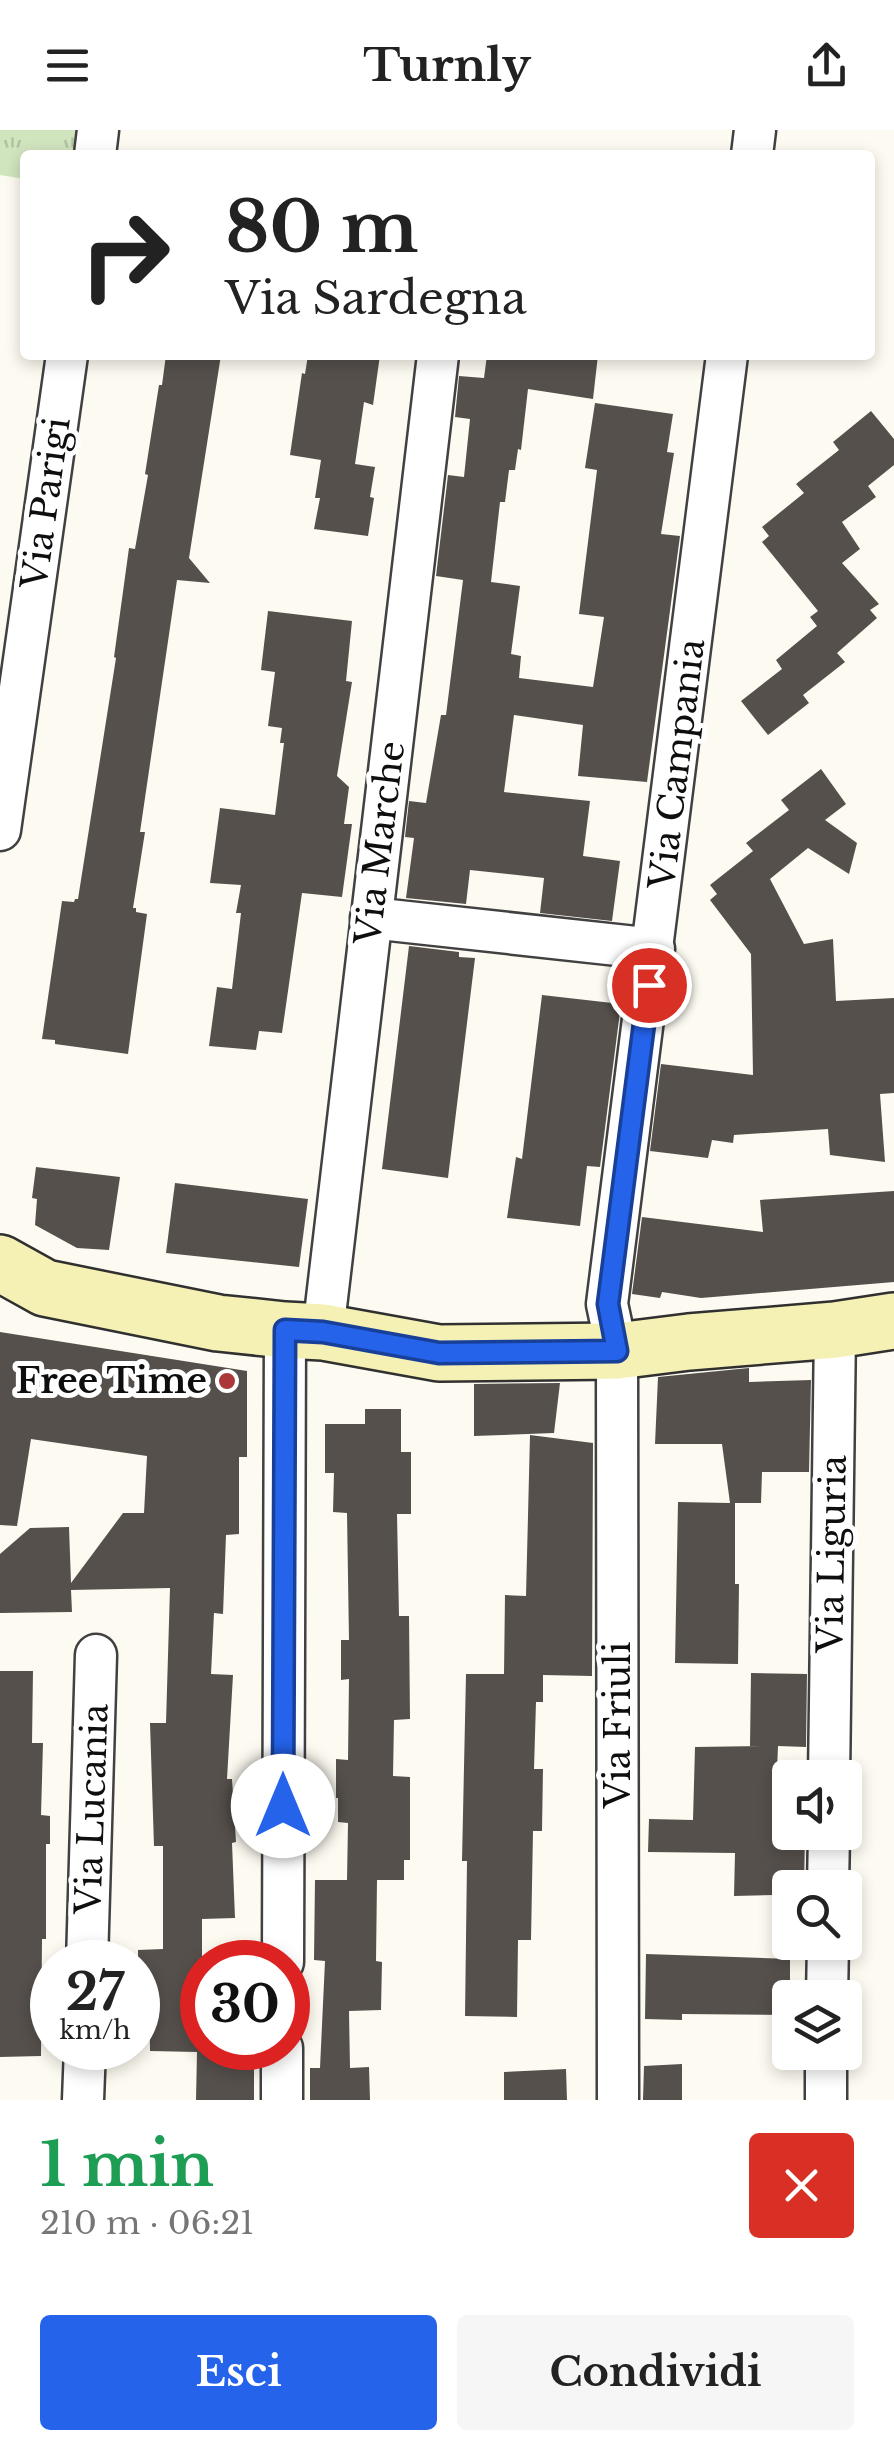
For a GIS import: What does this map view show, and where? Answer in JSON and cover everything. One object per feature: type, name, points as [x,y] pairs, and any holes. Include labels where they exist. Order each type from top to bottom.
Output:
[{"type":"street","name":"Via Parigi","points":[[0,830],[66,360]]},
{"type":"street","name":"Via Marche","points":[[283,1940],[304,1331],[370,918],[437,360]]},
{"type":"street","name":"Via Campania","points":[[617,1351],[608,1304],[727,360]]},
{"type":"street","points":[[370,918],[654,949]]},
{"type":"street","points":[[0,1262],[45,1288],[218,1322],[304,1331],[439,1353],[617,1351],[894,1321]]},
{"type":"street","name":"Via Liguria","points":[[830,1760],[835,1330]]},
{"type":"street","name":"Via Friuli","points":[[617,1351],[618,2100]]},
{"type":"street","name":"Via Lucania","points":[[88,1940],[96,1655]]},
{"type":"street","points":[[84,2100],[85,2070]]},
{"type":"street","points":[[282,2070],[282,2100]]},
{"type":"street","points":[[826,2070],[826,2100]]},
{"type":"green space","points":[[0,130],[81,130],[78,150],[20,150],[20,178],[0,175]]},
{"type":"building","points":[[165,360],[220,360],[189,558],[210,583],[177,580],[140,832],[145,832],[133,908],[147,914],[128,1054],[42,1039],[62,901],[78,899],[129,548],[135,549]]},
{"type":"building","points":[[307,360],[379,360],[373,405],[364,402],[355,464],[375,467],[368,536],[314,529],[321,460],[290,455],[302,373],[305,374]]},
{"type":"building","points":[[486,360],[597,360],[593,399],[528,389],[521,450],[518,449],[515,470],[509,470],[505,502],[500,502],[491,582],[520,586],[511,654],[521,656],[519,678],[593,687],[604,617],[579,614],[597,470],[585,468],[595,403],[673,414],[667,452],[674,453],[661,534],[680,536],[647,782],[578,776],[583,725],[514,715],[504,792],[590,801],[583,856],[620,861],[612,921],[540,913],[544,878],[470,870],[466,904],[406,898],[414,838],[405,837],[409,801],[426,803],[441,715],[446,715],[463,580],[436,576],[448,475],[464,477],[470,419],[455,417],[459,376],[484,378]]},
{"type":"building","points":[[871,411],[894,439],[894,465],[868,486],[876,497],[842,522],[860,549],[842,563],[879,604],[870,610],[877,618],[837,653],[845,662],[803,695],[809,703],[768,735],[741,701],[782,669],[776,660],[817,626],[810,617],[818,611],[762,542],[769,536],[762,527],[804,493],[796,484],[839,450],[833,442]]},
{"type":"building","points":[[268,611],[352,621],[346,681],[352,682],[337,776],[349,787],[344,824],[352,824],[342,897],[302,893],[282,1033],[259,1031],[256,1050],[209,1046],[217,987],[232,989],[241,913],[236,913],[241,885],[210,883],[220,808],[275,815],[284,743],[280,743],[282,728],[268,726],[275,672],[261,670]]},
{"type":"building","points":[[821,769],[846,804],[825,820],[857,843],[849,874],[808,848],[770,879],[804,944],[833,939],[836,1001],[894,998],[894,1093],[880,1094],[885,1162],[830,1155],[828,1129],[734,1135],[733,1143],[712,1140],[708,1158],[650,1151],[661,1064],[753,1075],[751,954],[710,900],[717,894],[710,885],[753,851],[746,843],[789,810],[781,800]]},
{"type":"building","points":[[409,946],[459,952],[459,957],[475,958],[448,1178],[382,1169]]},
{"type":"building","points":[[542,995],[621,1004],[600,1167],[587,1166],[580,1226],[507,1218],[516,1157],[522,1159]]},
{"type":"building","points":[[36,1167],[120,1177],[109,1250],[77,1248],[35,1225],[37,1199],[32,1198]]},
{"type":"building","points":[[175,1183],[308,1199],[299,1267],[166,1253]]},
{"type":"building","points":[[894,1191],[894,1282],[701,1298],[662,1292],[660,1298],[632,1294],[642,1217],[763,1232],[760,1200]]},
{"type":"building","points":[[0,1332],[247,1371],[247,1457],[239,1457],[239,1534],[226,1535],[223,1614],[214,1613],[211,1674],[233,1675],[227,1779],[232,1779],[236,1842],[232,1843],[235,1918],[202,1919],[202,1940],[180,1940],[180,2052],[160,2051],[163,1846],[154,1846],[150,1723],[166,1723],[170,1588],[71,1590],[72,1612],[0,1613],[0,1554],[30,1528],[69,1527],[71,1583],[123,1513],[144,1513],[147,1456],[31,1439],[17,1526],[0,1525]]},
{"type":"building","points":[[749,1368],[749,1382],[811,1380],[809,1472],[762,1472],[761,1503],[735,1503],[738,1664],[675,1663],[678,1502],[730,1503],[722,1444],[655,1444],[658,1377]]},
{"type":"building","points":[[560,1383],[554,1433],[474,1436],[474,1384]]},
{"type":"building","points":[[365,1409],[401,1409],[401,1452],[411,1452],[411,1514],[397,1514],[399,1616],[409,1616],[410,1719],[394,1720],[393,1776],[410,1777],[410,1860],[404,1860],[404,1880],[377,1880],[376,1961],[382,1962],[381,2010],[349,2011],[350,2068],[369,2067],[370,2100],[310,2100],[310,2068],[320,2068],[325,1961],[314,1960],[315,1880],[347,1880],[348,1823],[338,1822],[336,1759],[348,1760],[349,1679],[341,1680],[341,1640],[349,1640],[347,1513],[333,1512],[334,1473],[325,1473],[325,1424],[365,1424]]},
{"type":"building","points":[[530,1435],[593,1443],[592,1676],[543,1675],[543,1702],[536,1702],[534,1769],[543,1769],[542,1831],[533,1831],[531,1940],[518,1940],[517,2017],[465,2016],[467,1861],[462,1861],[466,1674],[504,1674],[505,1595],[526,1596]]},
{"type":"building","points":[[0,1671],[33,1671],[32,1743],[43,1743],[41,1815],[50,1816],[50,1844],[46,1844],[46,1939],[30,1940],[30,2056],[0,2057]]},
{"type":"building","points":[[751,1673],[807,1674],[806,1747],[778,1746],[777,1760],[772,1760],[772,1850],[805,1850],[804,1870],[772,1870],[772,1895],[734,1896],[735,1853],[648,1852],[649,1819],[693,1820],[695,1747],[762,1746],[750,1746]]},
{"type":"building","points":[[646,1954],[790,1960],[790,1980],[772,1980],[772,2015],[682,2014],[682,2020],[645,2019]]},
{"type":"building","points":[[682,2064],[682,2100],[643,2100],[644,2066]]},
{"type":"building","points":[[566,2069],[567,2100],[504,2100],[504,2072]]},
{"type":"building","points":[[197,2070],[254,2070],[254,2100],[196,2100]]},
{"type":"place","name":"Free Time","points":[[227,1381]]},
{"type":"route","points":[[283,1806],[285,1330],[323,1332],[439,1353],[617,1351],[608,1304],[649,985]]}]
